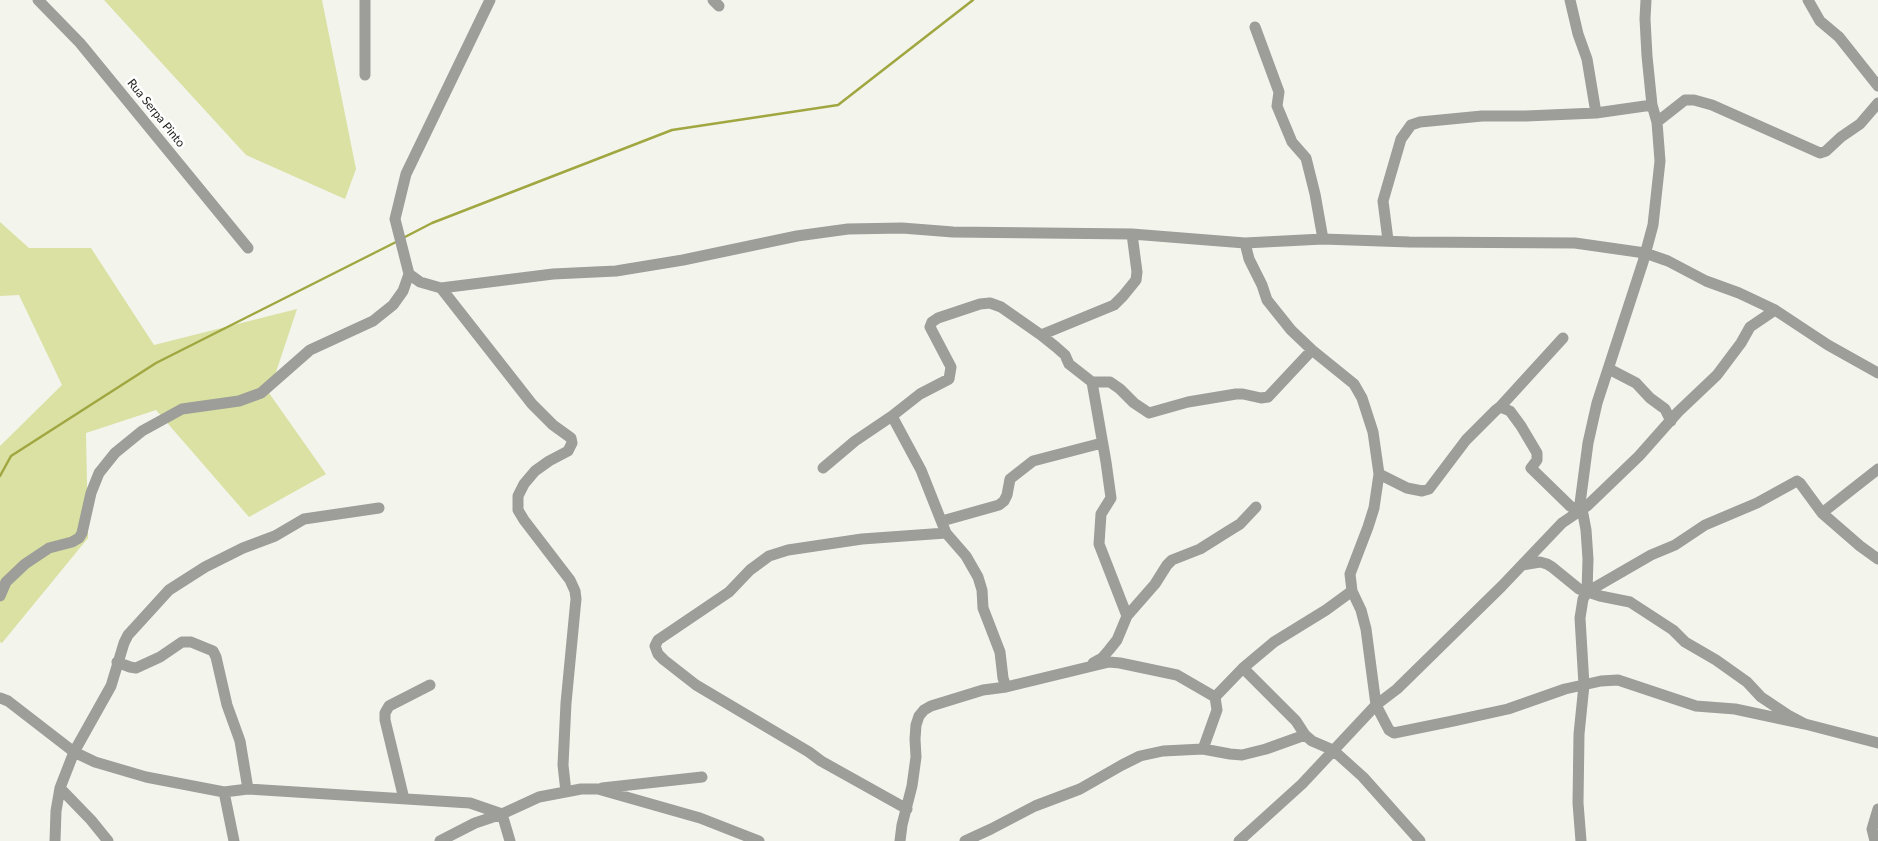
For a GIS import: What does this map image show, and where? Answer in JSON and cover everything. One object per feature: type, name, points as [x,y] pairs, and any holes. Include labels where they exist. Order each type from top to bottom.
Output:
[{"type":"street","name":"Rua Serpa Pinto","points":[[38,0],[80,43],[248,248]]},
{"type":"street","points":[[365,0],[365,75]]},
{"type":"street","points":[[0,596],[6,582],[25,564],[49,548],[72,542],[79,538],[82,533],[91,493],[99,473],[115,453],[142,431],[182,409],[239,401],[261,393],[310,350],[373,321],[393,305],[403,291],[409,274],[395,218],[406,174],[490,0]]},
{"type":"street","points":[[1570,0],[1578,34],[1587,59],[1596,112]]},
{"type":"street","points":[[1578,511],[1588,443],[1597,402],[1653,226],[1660,161],[1657,122],[1652,105],[1647,56],[1646,0]]},
{"type":"street","points":[[1808,0],[1820,21],[1839,37],[1878,86]]},
{"type":"street","points":[[1255,27],[1278,92],[1277,106],[1292,142],[1306,158],[1323,239]]},
{"type":"street","points":[[1657,122],[1685,100],[1694,100],[1712,105],[1820,153],[1826,151],[1841,137],[1860,124],[1878,103]]},
{"type":"street","points":[[1388,240],[1383,201],[1401,139],[1411,125],[1420,122],[1482,116],[1526,116],[1596,112],[1652,105]]},
{"type":"street","points":[[409,274],[420,282],[441,288],[553,274],[616,271],[683,260],[797,236],[848,229],[902,228],[953,232],[1132,234],[1245,243],[1323,239],[1409,242],[1575,243],[1645,253],[1668,261],[1706,281],[1739,293],[1775,310],[1828,345],[1878,373]]},
{"type":"street","points":[[1041,335],[1114,305],[1123,296],[1136,280],[1137,272],[1132,234]]},
{"type":"street","points":[[1245,243],[1249,259],[1267,300],[1291,330],[1312,350],[1354,384],[1362,398],[1373,432],[1379,474],[1372,514],[1350,574],[1352,591],[1361,610],[1366,629],[1376,705],[1389,730],[1394,733],[1508,709],[1550,693],[1618,680],[1696,706],[1735,709],[1805,724],[1878,743]]},
{"type":"street","points":[[441,288],[532,404],[553,426],[570,438],[572,443],[568,451],[549,461],[536,471],[524,484],[518,496],[518,510],[570,580],[575,591],[576,599],[566,702],[563,765],[566,792]]},
{"type":"street","points":[[823,468],[855,441],[920,394],[949,379],[951,367],[930,326],[938,318],[980,304],[990,303],[1001,307],[1041,335],[1065,355],[1069,364],[1092,382],[1110,382],[1134,403],[1149,413],[1188,402],[1236,394],[1261,398],[1268,397],[1312,350]]},
{"type":"street","points":[[1239,841],[1302,784],[1376,705],[1397,689],[1562,524],[1587,506],[1639,456],[1700,389],[1717,374],[1750,327],[1775,310]]},
{"type":"street","points":[[1379,474],[1407,488],[1422,491],[1429,489],[1466,440],[1500,407],[1563,338]]},
{"type":"street","points":[[1608,368],[1636,383],[1650,398],[1665,409],[1671,421]]},
{"type":"street","points":[[1092,382],[1106,462],[1110,498],[1100,514],[1099,544],[1127,616]]},
{"type":"street","points":[[1500,407],[1510,411],[1536,450],[1537,460],[1531,468],[1570,506],[1583,514],[1586,530],[1588,559],[1587,592],[1583,599],[1580,618],[1584,685],[1579,734],[1578,803],[1581,841]]},
{"type":"street","points":[[892,416],[921,470],[946,533],[966,556],[978,577],[982,590],[983,608],[1000,652],[1006,687]]},
{"type":"street","points":[[942,521],[999,505],[1004,501],[1007,494],[1010,479],[1033,461],[1102,443]]},
{"type":"street","points":[[1822,513],[1878,469]]},
{"type":"street","points":[[1587,592],[1651,555],[1675,545],[1705,525],[1756,503],[1796,481],[1800,483],[1822,513],[1878,559]]},
{"type":"street","points":[[1087,666],[1102,658],[1109,650],[1117,640],[1127,616],[1156,584],[1172,560],[1200,549],[1240,524],[1256,507]]},
{"type":"street","points":[[54,841],[55,817],[60,788],[74,752],[111,686],[117,662],[128,635],[169,590],[205,567],[243,548],[275,536],[304,519],[379,508]]},
{"type":"street","points":[[907,810],[841,773],[696,685],[664,660],[658,654],[655,646],[658,640],[729,592],[750,570],[768,556],[788,550],[862,538],[946,533]]},
{"type":"street","points":[[1522,565],[1540,562],[1546,564],[1577,588],[1600,596],[1630,602],[1662,622],[1685,642],[1716,660],[1747,682],[1761,697],[1805,724]]},
{"type":"street","points":[[1215,697],[1243,668],[1274,642],[1326,610],[1352,591]]},
{"type":"street","points":[[117,662],[136,668],[160,657],[182,642],[191,642],[213,652],[227,705],[240,741],[248,789]]},
{"type":"street","points":[[900,841],[916,757],[916,725],[919,716],[931,706],[974,692],[1006,687],[1109,662],[1177,675],[1215,697]]},
{"type":"street","points":[[1243,668],[1296,721],[1312,741],[1333,750],[1363,777],[1420,841]]},
{"type":"street","points":[[404,799],[384,713],[390,706],[430,685]]},
{"type":"street","points":[[1203,749],[1217,710],[1215,697]]},
{"type":"street","points":[[0,698],[74,752],[95,762],[146,777],[224,792],[248,789],[470,803],[502,814]]},
{"type":"street","points":[[966,841],[1035,806],[1080,789],[1140,756],[1163,751],[1203,749],[1242,755],[1306,735]]},
{"type":"street","points":[[440,841],[475,823],[502,814],[539,797],[581,788],[604,788],[702,777]]},
{"type":"street","points":[[60,788],[108,841]]},
{"type":"street","points":[[581,788],[598,789],[700,818],[759,841]]},
{"type":"street","points":[[224,792],[234,841]]},
{"type":"street","points":[[1875,841],[1872,829],[1878,809]]},
{"type":"street","points":[[502,814],[510,841]]},
{"type":"green space","points":[[104,0],[322,0],[356,169],[345,199],[246,155]]},
{"type":"green space","points":[[0,222],[29,248],[91,248],[154,345],[297,309],[269,393],[326,474],[249,517],[156,410],[86,433],[88,538],[2,643],[0,642],[0,446],[62,385],[19,295],[0,296]]},
{"type":"waterway","points":[[403,238],[432,223],[672,130],[838,105],[973,0]]},
{"type":"waterway","points":[[0,476],[11,456],[156,363],[398,241]]}]
